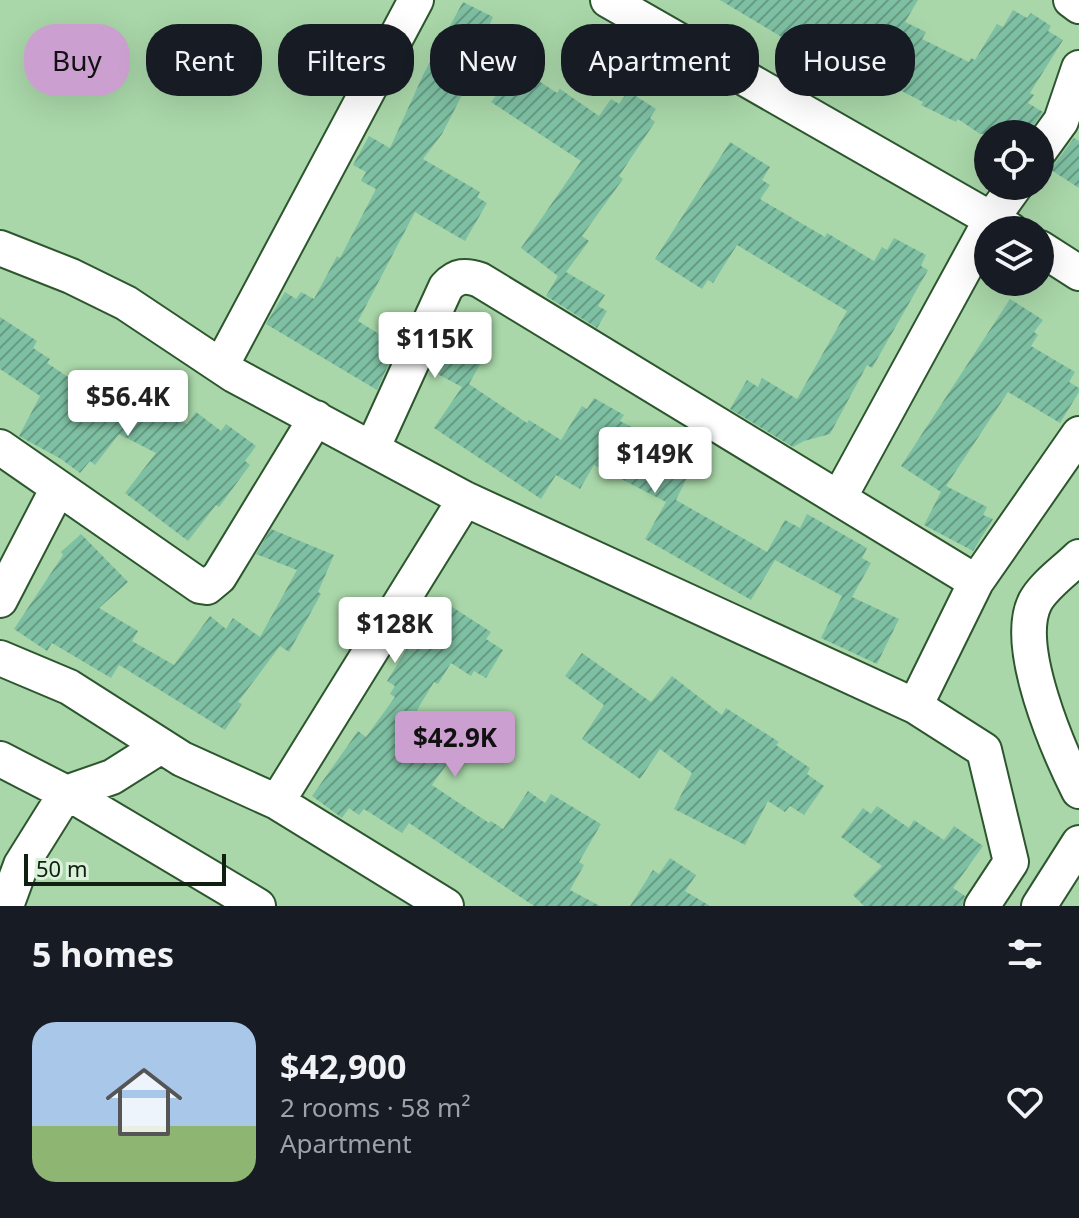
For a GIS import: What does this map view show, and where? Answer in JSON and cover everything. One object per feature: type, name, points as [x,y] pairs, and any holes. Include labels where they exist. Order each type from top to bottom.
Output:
[{"type":"street","points":[[221,366],[416,0]]},
{"type":"street","points":[[608,0],[987,216]]},
{"type":"street","points":[[1071,0],[1079,6]]},
{"type":"street","points":[[1054,131],[1061,121],[1079,68]]},
{"type":"street","points":[[0,248],[71,276],[126,303],[221,366],[465,499],[915,706],[984,750],[1011,862],[982,906]]},
{"type":"street","points":[[1054,257],[1079,273]]},
{"type":"street","points":[[839,498],[974,270]]},
{"type":"street","points":[[372,449],[446,287],[453,279],[467,275],[976,582]]},
{"type":"street","points":[[0,447],[200,586],[207,587],[219,577],[316,418]]},
{"type":"street","points":[[915,706],[976,582],[1079,434]]},
{"type":"street","points":[[0,600],[58,488]]},
{"type":"street","points":[[277,802],[465,499]]},
{"type":"street","points":[[1079,557],[1036,599],[1030,617],[1029,652],[1057,746],[1079,791]]},
{"type":"street","points":[[0,658],[69,687],[182,759],[277,802],[446,906]]},
{"type":"street","points":[[6,906],[21,865],[66,793],[112,777],[161,746]]},
{"type":"street","points":[[0,759],[66,793],[258,906]]},
{"type":"street","points":[[1039,906],[1079,843]]},
{"type":"building","points":[[720,0],[918,0],[905,22],[909,24],[775,24],[775,33]]},
{"type":"building","points":[[463,2],[493,17],[490,24],[451,24]]},
{"type":"building","points":[[1013,10],[1027,18],[1031,13],[1051,26],[1048,31],[1063,40],[1030,93],[1034,95],[1028,103],[1043,112],[1037,120],[974,120],[974,130],[958,119],[956,122],[921,105],[923,102],[911,96],[915,96],[915,27],[926,32],[922,39],[969,62],[971,58],[975,60],[997,24],[1003,27]]},
{"type":"building","points":[[430,62],[430,96],[462,96],[442,134],[423,159],[480,192],[477,197],[487,203],[465,241],[415,212],[358,321],[397,345],[377,390],[266,324],[285,292],[296,299],[301,292],[314,299],[337,256],[340,258],[376,189],[361,181],[366,172],[353,165],[369,136],[390,148]]},
{"type":"building","points":[[545,85],[557,93],[560,89],[561,96],[570,96],[599,116],[611,99],[619,104],[625,96],[636,96],[656,109],[650,118],[655,122],[619,176],[623,179],[582,236],[589,241],[566,272],[605,295],[598,306],[607,311],[597,328],[546,296],[558,276],[521,248],[581,161],[491,102],[496,96],[545,96]]},
{"type":"building","points":[[1074,138],[1079,141],[1079,188],[1054,172],[1056,162]]},
{"type":"building","points":[[730,142],[770,167],[762,180],[770,185],[760,199],[825,237],[827,233],[874,261],[882,247],[887,250],[894,238],[926,255],[921,266],[928,270],[872,368],[867,365],[830,434],[793,447],[730,409],[747,380],[758,387],[762,378],[797,399],[847,311],[737,245],[713,283],[708,280],[702,289],[655,259]]},
{"type":"building","points":[[1010,299],[1043,320],[1034,332],[1038,335],[1031,346],[1075,372],[1069,382],[1079,388],[1079,392],[1060,423],[1008,392],[946,486],[987,507],[983,515],[993,519],[973,551],[924,525],[941,492],[901,466]]},
{"type":"building","points":[[0,317],[37,341],[33,348],[50,359],[47,363],[98,397],[107,383],[187,424],[196,412],[221,431],[226,424],[256,446],[245,461],[250,465],[219,507],[216,505],[188,541],[125,493],[156,453],[119,434],[95,465],[90,461],[80,473],[19,436],[40,396],[0,369]]},
{"type":"building","points":[[456,321],[488,338],[481,349],[487,352],[469,384],[527,423],[529,420],[561,440],[582,406],[587,409],[594,398],[624,415],[620,421],[660,442],[664,434],[693,449],[687,462],[693,466],[676,500],[767,552],[785,520],[800,528],[807,514],[867,548],[862,558],[871,563],[852,597],[899,619],[877,664],[821,638],[842,596],[775,560],[751,600],[645,539],[666,502],[594,465],[580,489],[556,475],[541,499],[434,428],[462,387],[430,370],[449,329]]},
{"type":"building","points":[[271,529],[334,555],[318,592],[321,594],[289,652],[280,646],[238,702],[242,704],[225,730],[119,665],[111,678],[52,643],[47,651],[14,629],[63,555],[61,552],[81,534],[128,582],[99,608],[138,631],[132,641],[174,665],[210,616],[226,629],[233,618],[260,637],[297,570],[256,554]]},
{"type":"building","points":[[443,601],[491,632],[486,639],[503,650],[486,678],[474,671],[471,676],[451,663],[438,684],[434,682],[414,715],[443,736],[438,742],[454,754],[432,785],[503,829],[528,791],[545,803],[551,794],[601,824],[579,862],[584,865],[570,890],[600,906],[534,906],[409,823],[402,833],[364,809],[359,815],[349,808],[342,818],[312,796],[358,731],[366,737],[395,697],[390,694],[395,686],[387,681],[414,637],[418,640]]},
{"type":"building","points":[[582,653],[651,702],[672,676],[722,715],[726,708],[779,742],[776,745],[810,768],[807,774],[824,786],[804,815],[790,806],[785,812],[768,801],[745,845],[674,809],[692,773],[660,749],[640,779],[582,739],[604,705],[565,676]]},
{"type":"building","points":[[877,806],[909,828],[914,820],[944,840],[954,826],[983,846],[953,888],[965,896],[962,906],[864,906],[853,895],[882,866],[841,837],[863,808],[871,814]]},
{"type":"building","points":[[670,858],[696,875],[685,891],[710,906],[630,906],[653,870],[659,874]]}]
